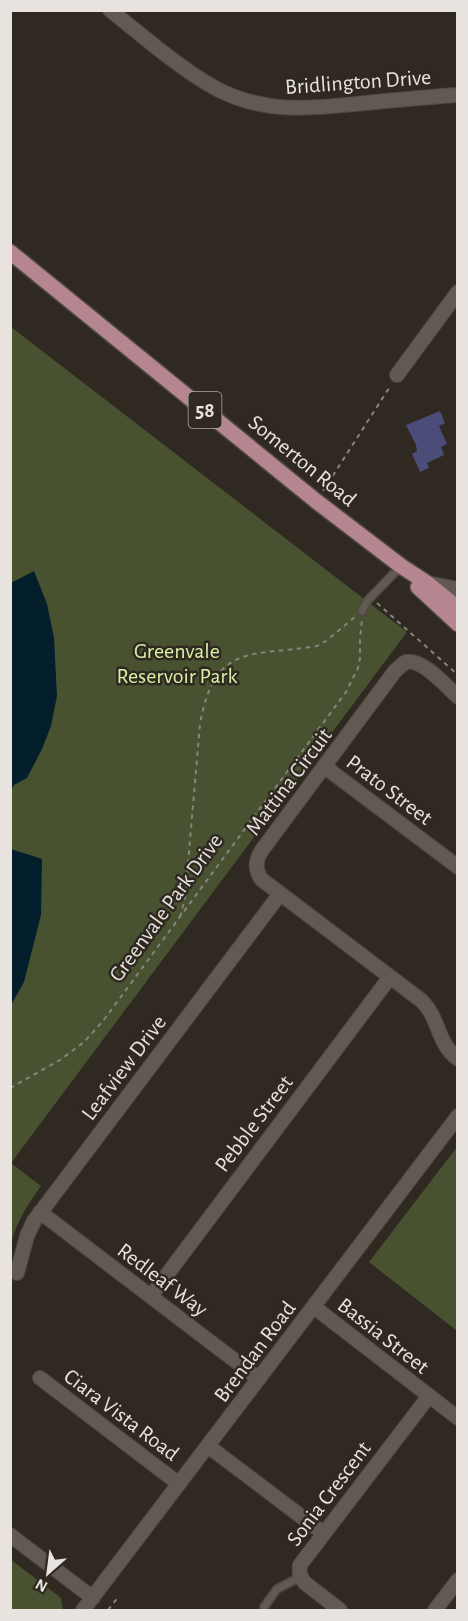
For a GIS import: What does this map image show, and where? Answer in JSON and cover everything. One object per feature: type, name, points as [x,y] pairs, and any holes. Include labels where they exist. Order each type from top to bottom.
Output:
[{"type":"main road","name":"Somerton Road","points":[[10,252],[316,501],[401,566],[428,583],[458,608]]},
{"type":"main road","name":"Somerton Road","points":[[401,566],[421,590],[458,624]]},
{"type":"street","name":"Bridlington Drive","points":[[110,10],[185,68],[218,89],[251,102],[282,108],[315,108],[458,94]]},
{"type":"street","points":[[397,375],[458,292]]},
{"type":"street","name":"Somerton Road","points":[[428,583],[458,589]]},
{"type":"street","name":"Mattina Circuit","points":[[458,697],[419,663],[403,663],[257,859],[257,871],[261,879],[422,1001],[430,1010],[444,1046],[458,1059]]},
{"type":"street","name":"Prato Street","points":[[325,767],[458,867]]},
{"type":"street","name":"Leafview Drive","points":[[17,1273],[27,1236],[40,1212],[280,894]]},
{"type":"street","name":"Pebble Street","points":[[151,1296],[390,976]]},
{"type":"street","name":"Brendan Road","points":[[83,1611],[458,1116]]},
{"type":"street","name":"Redleaf Way","points":[[40,1212],[259,1379]]},
{"type":"street","name":"Bassia Street","points":[[314,1307],[458,1418]]},
{"type":"street","name":"Ciara Vista Road","points":[[40,1378],[179,1484]]},
{"type":"street","name":"Sonia Crescent","points":[[340,1611],[300,1577],[299,1572],[303,1560],[429,1396]]},
{"type":"street","points":[[208,1446],[323,1533]]},
{"type":"street","points":[[10,1535],[93,1598]]},
{"type":"street","points":[[435,1611],[458,1580]]},
{"type":"lane","points":[[362,611],[371,597],[401,566]]},
{"type":"lane","points":[[264,1607],[277,1589],[300,1577]]},
{"type":"path","points":[[316,501],[397,375]]},
{"type":"path","points":[[371,597],[458,675]]},
{"type":"path","points":[[179,920],[185,898],[200,724],[208,691],[217,675],[237,658],[316,646],[362,611]]},
{"type":"path","name":"Greenvale Park Drive","points":[[10,1088],[60,1060],[84,1042],[103,1022],[179,920],[352,681],[360,658],[362,611]]},
{"type":"path","points":[[108,1611],[119,1596]]},
{"type":"green space","name":"Greenvale Reservoir Park","points":[[11,327],[407,632],[11,1163]]},
{"type":"green space","points":[[457,1147],[457,1331],[369,1262]]},
{"type":"green space","points":[[11,1163],[41,1186],[23,1213],[11,1243]]},
{"type":"green space","points":[[10,1559],[61,1598],[63,1610],[11,1610]]},
{"type":"water","points":[[34,571],[47,604],[54,638],[57,696],[51,726],[42,749],[27,778],[14,785],[11,790],[11,583]]},
{"type":"water","points":[[11,849],[42,859],[41,915],[24,982],[11,1005]]},
{"type":"building","points":[[440,411],[445,423],[439,426],[447,444],[441,447],[444,455],[427,463],[429,468],[420,472],[412,454],[417,451],[416,445],[406,425]]}]
